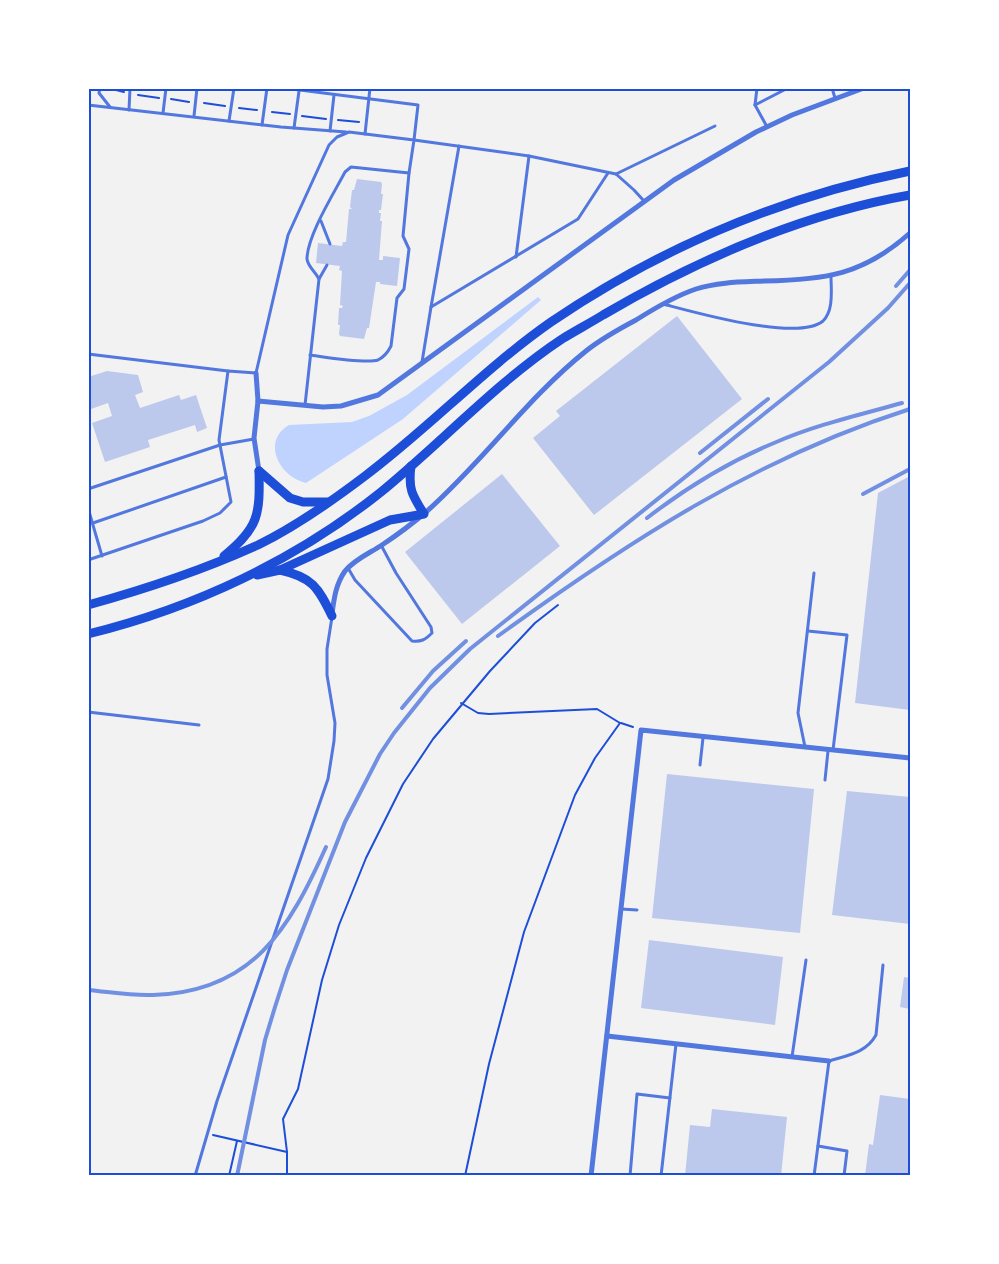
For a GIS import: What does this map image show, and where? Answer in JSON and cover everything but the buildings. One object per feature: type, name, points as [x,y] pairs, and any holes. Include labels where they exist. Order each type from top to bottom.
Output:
[{"type":"main road","points":[[88,605],[167,582],[260,544],[328,502],[364,476],[402,447],[513,351],[558,317],[622,277],[708,235],[790,202],[862,181],[910,171]]},
{"type":"main road","points":[[88,634],[190,602],[246,578],[303,546],[380,492],[505,384],[562,340],[632,298],[717,256],[760,238],[834,213],[910,195]]},
{"type":"main road","points":[[246,578],[280,570],[390,520],[424,514],[411,493],[409,481],[411,466]]},
{"type":"main road","points":[[259,471],[290,498],[303,502],[328,502]]},
{"type":"main road","points":[[216,563],[247,536],[253,526],[259,506],[259,471]]},
{"type":"main road","points":[[280,570],[298,574],[308,580],[322,595],[332,616]]},
{"type":"street","points":[[258,401],[340,406],[378,396],[644,201],[712,156],[767,126],[864,88]]},
{"type":"street","points":[[332,616],[338,583],[348,568],[424,514],[477,463],[525,407],[572,363],[604,338],[662,304],[698,289],[719,284],[792,281],[831,276],[879,257],[910,233]]},
{"type":"street","points":[[256,373],[258,401],[255,439],[259,471]]},
{"type":"street","points":[[591,1176],[641,729],[910,758]]},
{"type":"street","points":[[607,1036],[829,1061]]},
{"type":"lane","points":[[100,88],[99,93],[110,107]]},
{"type":"lane","points":[[129,110],[130,88]]},
{"type":"lane","points":[[163,113],[166,88]]},
{"type":"lane","points":[[194,116],[197,88]]},
{"type":"lane","points":[[229,121],[234,88]]},
{"type":"lane","points":[[262,125],[267,88]]},
{"type":"lane","points":[[284,88],[418,105],[403,236],[409,249],[404,289],[397,298],[391,346],[382,357],[371,361],[310,355]]},
{"type":"lane","points":[[365,134],[370,88]]},
{"type":"lane","points":[[757,88],[755,105],[767,126]]},
{"type":"lane","points":[[755,105],[788,88]]},
{"type":"lane","points":[[832,88],[835,98]]},
{"type":"lane","points":[[294,128],[299,91]]},
{"type":"lane","points":[[330,131],[333,95]]},
{"type":"lane","points":[[88,105],[414,140],[529,156],[616,174],[715,126]]},
{"type":"lane","points":[[88,354],[256,373],[288,235],[329,145],[337,137],[349,132]]},
{"type":"lane","points":[[421,364],[459,146]]},
{"type":"lane","points":[[516,257],[529,156]]},
{"type":"lane","points":[[319,279],[307,260],[310,242],[345,172],[351,167],[409,172]]},
{"type":"lane","points":[[431,307],[578,219],[608,173]]},
{"type":"lane","points":[[616,174],[644,201]]},
{"type":"lane","points":[[321,220],[330,244]]},
{"type":"lane","points":[[305,405],[319,279],[327,264]]},
{"type":"lane","points":[[662,304],[746,324],[808,328],[824,320],[831,302],[831,276]]},
{"type":"lane","points":[[88,560],[202,521],[220,513],[231,501],[220,445],[228,371]]},
{"type":"lane","points":[[88,489],[220,445],[255,439]]},
{"type":"lane","points":[[93,523],[226,477]]},
{"type":"lane","points":[[88,508],[102,556]]},
{"type":"lane","points":[[348,568],[355,580],[412,641],[420,642],[426,639],[432,633],[432,627],[396,573],[381,545]]},
{"type":"lane","points":[[805,747],[798,713],[814,573]]},
{"type":"lane","points":[[195,1176],[206,1134],[328,779],[335,723],[327,675],[327,649],[332,616]]},
{"type":"lane","points":[[807,631],[846,635],[825,780]]},
{"type":"lane","points":[[88,712],[199,725]]},
{"type":"lane","points":[[700,765],[703,736]]},
{"type":"lane","points":[[621,909],[637,910]]},
{"type":"lane","points":[[792,1057],[806,960]]},
{"type":"lane","points":[[814,1176],[829,1061],[862,1051],[871,1045],[876,1035],[884,965]]},
{"type":"lane","points":[[661,1176],[676,1044]]},
{"type":"lane","points":[[630,1176],[637,1094],[670,1098]]},
{"type":"lane","points":[[818,1146],[847,1151],[844,1176]]},
{"type":"path","points":[[287,1176],[283,1119],[298,1089],[322,980],[339,925],[366,858],[402,784],[461,704],[535,623],[558,605]]},
{"type":"path","points":[[461,704],[478,713],[489,714],[597,709],[620,723],[641,729]]},
{"type":"path","points":[[465,1176],[489,1064],[524,932],[575,795],[595,758],[620,723]]},
{"type":"path","points":[[206,1134],[287,1152]]},
{"type":"path","points":[[229,1176],[237,1141]]},
{"type":"water","points":[[538,297],[541,300],[403,419],[306,483],[288,474],[281,466],[275,449],[276,440],[289,425],[352,422],[369,416],[407,395]]},
{"type":"railway","points":[[896,286],[910,270]]},
{"type":"railway","points":[[237,1176],[265,1040],[287,970],[345,822],[380,754],[394,733],[430,688],[470,649],[829,362],[888,308],[910,283]]},
{"type":"railway","points":[[700,453],[768,399]]},
{"type":"railway","points":[[647,518],[708,476],[757,450],[821,426],[902,403]]},
{"type":"railway","points":[[498,636],[596,568],[695,506],[799,452],[853,429],[910,409]]},
{"type":"railway","points":[[863,494],[910,469]]},
{"type":"railway","points":[[402,708],[433,671],[466,641]]},
{"type":"railway","points":[[88,990],[145,995],[188,991],[217,982],[242,968],[263,951],[281,929],[312,877],[326,847]]}]
